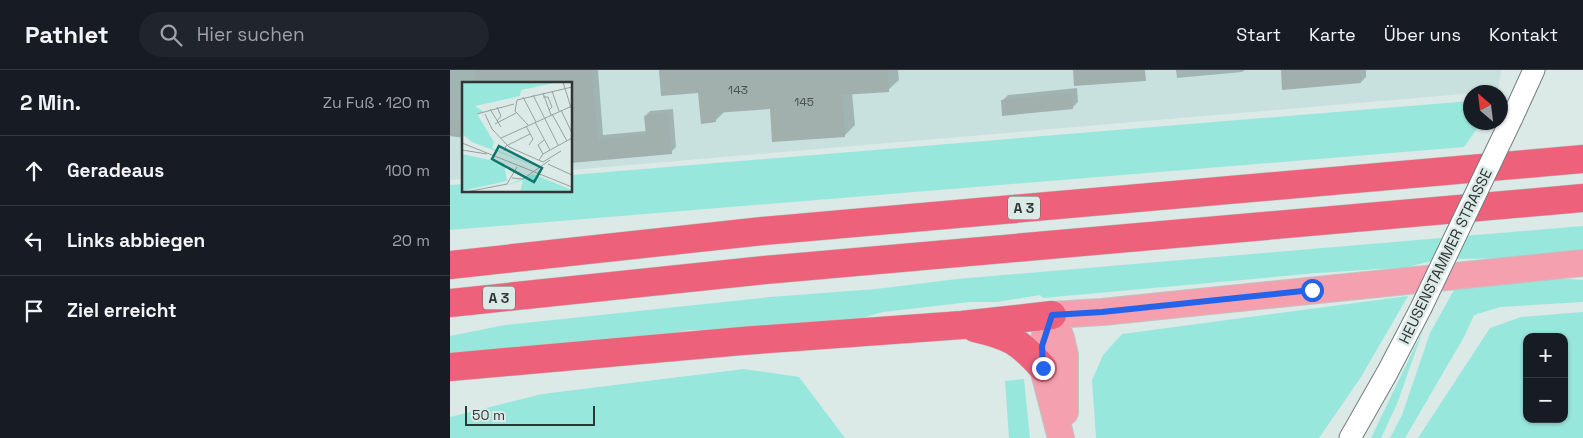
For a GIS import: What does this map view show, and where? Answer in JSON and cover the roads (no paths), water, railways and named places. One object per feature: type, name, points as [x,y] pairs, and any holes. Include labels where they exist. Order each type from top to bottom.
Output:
[{"type":"highway","name":"A 3","points":[[450,265],[763,231],[1583,159]]},
{"type":"highway","name":"A 3","points":[[450,303],[765,270],[1583,198]]},
{"type":"highway","points":[[450,367],[732,342],[962,325],[1052,315]]},
{"type":"highway","points":[[962,325],[995,333],[1020,343],[1054,361]]},
{"type":"main road","points":[[1063,438],[1054,361],[1042,346],[1052,315],[1102,312],[1583,263]]},
{"type":"main road","points":[[1054,361],[1077,332],[1102,312]]},
{"type":"street","name":"HEUSENSTAMMER STRASSE","points":[[1350,438],[1421,308],[1534,70]]}]
